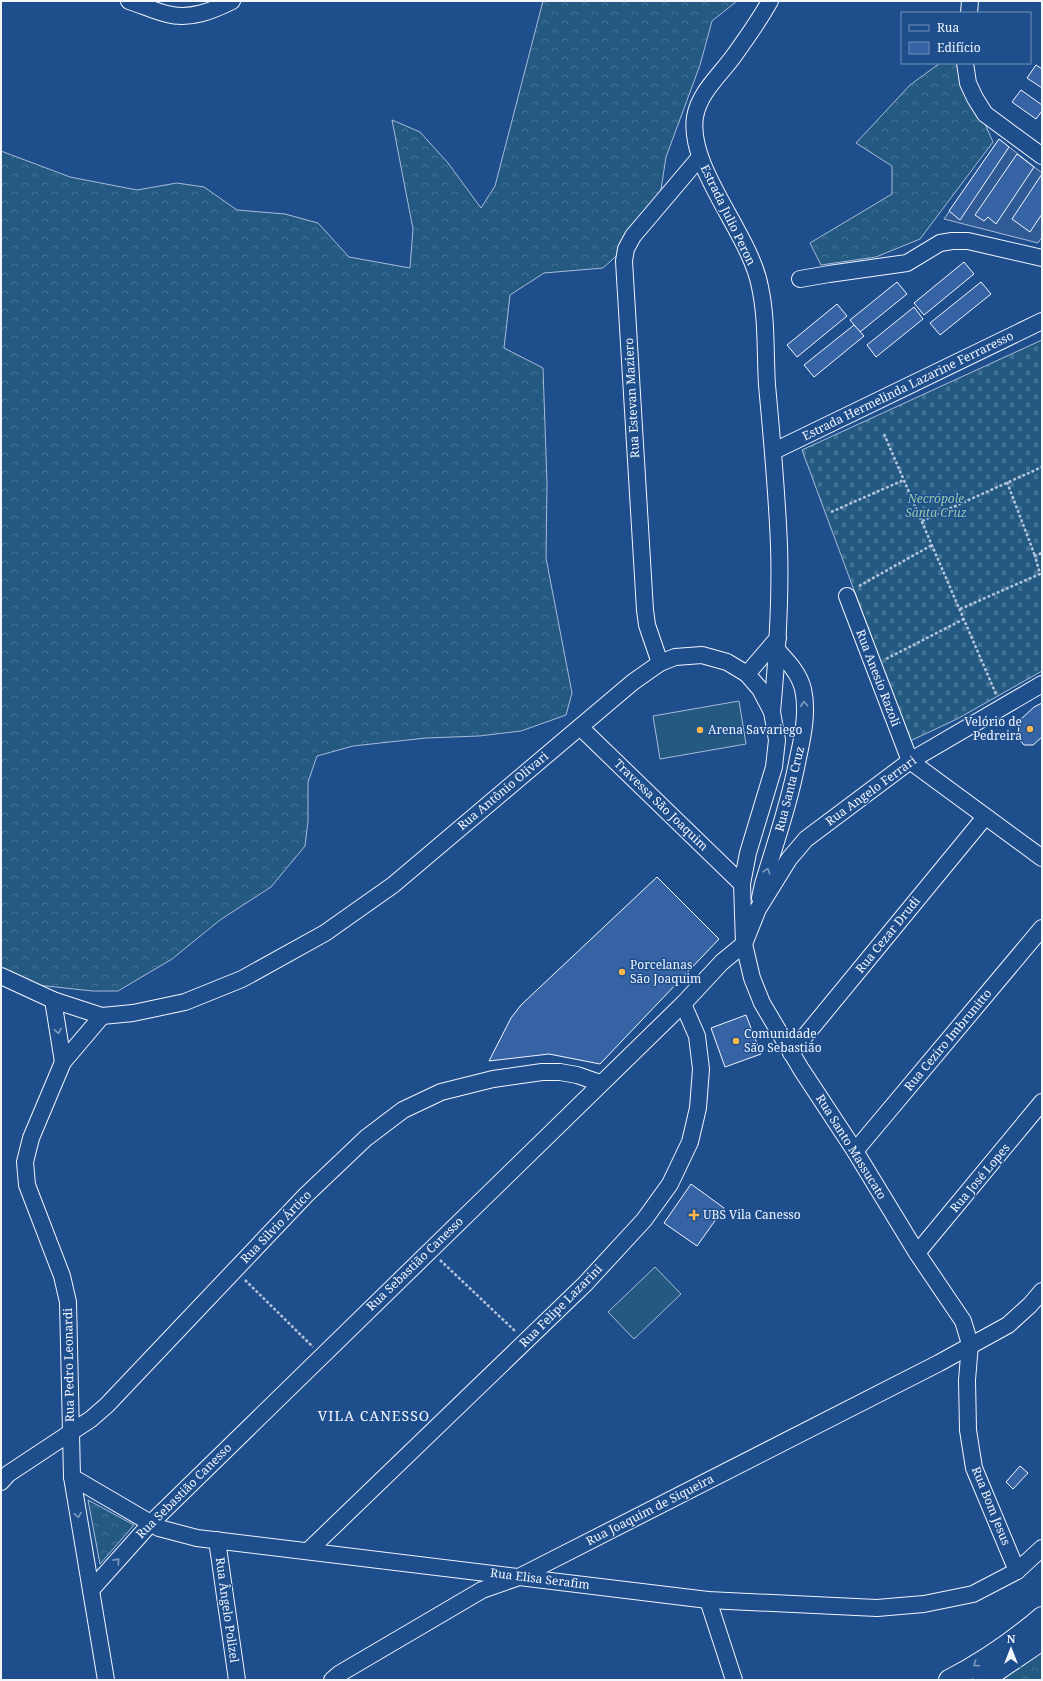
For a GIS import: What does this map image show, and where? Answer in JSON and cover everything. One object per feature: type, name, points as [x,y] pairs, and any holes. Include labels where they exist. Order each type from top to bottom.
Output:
[{"type":"main road","points":[[949,1680],[965,1672],[1020,1635],[1042,1617]]},
{"type":"main road","points":[[983,1680],[1042,1640]]},
{"type":"street","points":[[129,1],[168,15],[189,16],[214,10],[232,1]]},
{"type":"street","name":"Estrada Julio Peron","points":[[770,1],[755,28],[701,98],[695,116],[694,130],[700,157],[752,262],[760,286],[766,330],[767,383],[774,451],[779,547],[778,644],[772,712]]},
{"type":"street","points":[[968,12],[970,1]]},
{"type":"street","points":[[965,64],[968,83],[985,114],[1042,156]]},
{"type":"street","name":"Rua Estevan Maziero","points":[[660,663],[645,610],[624,261],[626,249],[633,236],[700,157]]},
{"type":"street","points":[[800,279],[907,263],[940,243],[952,241],[968,241],[1042,258]]},
{"type":"street","name":"Estrada Hermelinda Lazarine Ferraresso","points":[[774,451],[1042,321]]},
{"type":"street","name":"Rua Anesio Razoli","points":[[853,591],[910,761]]},
{"type":"street","points":[[747,674],[778,644]]},
{"type":"street","name":"Rua Santa Cruz","points":[[758,909],[763,884],[791,796],[803,736],[805,706],[802,688],[795,671],[778,644]]},
{"type":"street","name":"Rua Antônio Olivari","points":[[1,976],[53,1000],[102,1016],[132,1013],[185,1002],[242,979],[325,933],[392,885],[633,682],[660,663],[675,657],[702,655],[727,662],[747,674],[760,689],[772,712],[778,740],[774,767],[748,853],[742,884],[744,944]]},
{"type":"street","name":"Rua Angelo Ferrari","points":[[744,944],[758,909],[789,859],[806,839],[910,761],[1042,684]]},
{"type":"street","name":"Travessa São Joaquim","points":[[580,727],[742,884]]},
{"type":"street","points":[[910,761],[1042,858]]},
{"type":"street","name":"Rua Cezar Drudi","points":[[791,1053],[985,817]]},
{"type":"street","name":"Rua Ceziro Imbrunitto","points":[[854,1151],[1042,928]]},
{"type":"street","name":"Rua Santo Massucato","points":[[744,944],[752,978],[762,1003],[791,1053],[917,1253],[963,1322],[970,1344]]},
{"type":"street","name":"Rua Sebastião Canesso","points":[[91,1590],[151,1523],[600,1083],[683,1004],[722,962],[744,944]]},
{"type":"street","points":[[53,1000],[63,1062]]},
{"type":"street","name":"Rua Felipe Lazarini","points":[[308,1551],[585,1284],[644,1220],[670,1184],[690,1142],[698,1108],[701,1069],[697,1036],[683,1004]]},
{"type":"street","name":"Rua Pedro Leonardi","points":[[102,1016],[63,1062],[31,1138],[25,1162],[27,1185],[62,1276],[68,1302],[72,1477],[106,1680]]},
{"type":"street","name":"Rua Silvio Ártico","points":[[1,1482],[8,1474],[91,1419],[107,1405],[306,1195],[366,1138],[403,1110],[441,1092],[493,1079],[542,1072],[560,1072],[576,1075],[600,1083]]},
{"type":"street","name":"Rua José Lopes","points":[[917,1253],[1042,1102]]},
{"type":"street","name":"Rua Joaquim de Siqueira","points":[[332,1680],[339,1674],[482,1590],[519,1577],[939,1363],[970,1344],[1008,1324],[1030,1305],[1042,1291]]},
{"type":"street","name":"Rua Bom Jesus","points":[[970,1344],[967,1380],[968,1430],[974,1468],[1017,1571]]},
{"type":"street","name":"Rua Elisa Serafim","points":[[72,1477],[159,1528],[197,1538],[708,1600],[877,1608],[924,1604],[973,1594],[1017,1571],[1042,1548]]},
{"type":"street","name":"Rua Ângelo Polizel","points":[[217,1540],[237,1680]]},
{"type":"street","points":[[708,1600],[734,1680]]},
{"type":"path","points":[[884,434],[1002,708]]},
{"type":"path","points":[[922,521],[1042,467]]},
{"type":"path","points":[[831,512],[904,480]]},
{"type":"path","points":[[960,609],[1040,574],[1035,556],[1007,482]]},
{"type":"path","points":[[853,591],[932,544]]},
{"type":"path","points":[[1035,556],[1042,553]]},
{"type":"path","points":[[886,659],[964,619]]},
{"type":"path","points":[[430,1250],[526,1341]]},
{"type":"path","points":[[235,1271],[322,1355]]},
{"type":"green space","points":[[543,1],[737,1],[712,21],[700,65],[666,157],[660,196],[645,230],[603,268],[544,273],[510,295],[504,348],[543,368],[547,483],[546,558],[572,693],[566,715],[521,731],[479,736],[426,738],[353,746],[317,756],[308,782],[308,821],[305,846],[271,887],[220,920],[172,959],[118,991],[93,991],[37,985],[1,969],[1,151],[70,177],[137,190],[177,183],[204,187],[237,210],[285,214],[318,223],[349,257],[410,268],[413,229],[392,120],[420,132],[448,163],[481,208],[495,186]]},
{"type":"green space","points":[[939,64],[958,64],[993,142],[920,239],[876,257],[821,265],[810,243],[892,194],[892,166],[856,143],[910,85]]},
{"type":"green space","name":"Necrópole Santa Cruz","points":[[1042,340],[1042,671],[957,719],[910,741],[802,450]]},
{"type":"green space","name":"Arena Savariego","points":[[739,701],[746,744],[660,759],[653,716]]},
{"type":"green space","points":[[655,1267],[681,1294],[634,1339],[608,1312]]},
{"type":"green space","points":[[88,1500],[134,1525],[100,1564]]},
{"type":"green space","points":[[1042,1641],[1042,1680],[992,1680]]},
{"type":"shaded area","points":[[999,139],[1042,173],[1042,237],[1038,243],[944,219]]},
{"type":"building","points":[[1036,65],[1042,69],[1042,88],[1027,78]]},
{"type":"building","points":[[1021,90],[1042,105],[1042,111],[1036,119],[1012,102]]},
{"type":"building","points":[[999,139],[1009,147],[960,220],[949,211]]},
{"type":"building","points":[[1017,154],[1034,167],[996,224],[988,217],[984,221],[975,215]]},
{"type":"building","points":[[1042,174],[1042,214],[1030,232],[1012,219]]},
{"type":"building","points":[[964,262],[974,274],[924,315],[914,303]]},
{"type":"building","points":[[897,282],[907,294],[860,332],[850,320]]},
{"type":"building","points":[[981,282],[991,294],[940,335],[930,323]]},
{"type":"building","points":[[837,304],[847,316],[797,357],[787,345]]},
{"type":"building","points":[[914,307],[923,319],[876,357],[867,345]]},
{"type":"building","points":[[854,325],[864,336],[814,377],[804,365]]},
{"type":"building","name":"Velório de Pedreira","points":[[1042,703],[1042,737],[1033,745],[1024,745],[1018,738],[1019,721],[1034,707]]},
{"type":"building","name":"Porcelanas São Joaquim","points":[[657,877],[719,939],[600,1064],[549,1054],[489,1061],[511,1018],[521,1005]]},
{"type":"building","name":"Comunidade São Sebastião","points":[[746,1015],[761,1054],[725,1067],[711,1028]]},
{"type":"building","name":"UBS Vila Canesso","points":[[691,1184],[724,1208],[697,1246],[664,1223]]},
{"type":"building","points":[[1020,1466],[1028,1473],[1013,1489],[1006,1482]]},
{"type":"place","name":"Velório de Pedreira","points":[[1030,729]]},
{"type":"place","name":"Arena Savariego","points":[[700,730]]},
{"type":"place","name":"Porcelanas São Joaquim","points":[[622,972]]},
{"type":"place","name":"Comunidade São Sebastião","points":[[736,1041]]},
{"type":"place","name":"UBS Vila Canesso","points":[[694,1215]]},
{"type":"district","name":"VILA CANESSO","points":[[374,1416]]}]
